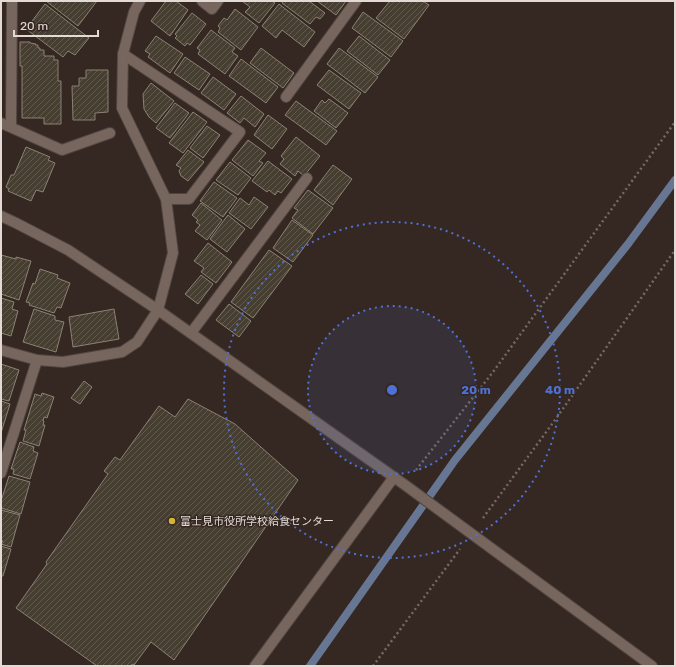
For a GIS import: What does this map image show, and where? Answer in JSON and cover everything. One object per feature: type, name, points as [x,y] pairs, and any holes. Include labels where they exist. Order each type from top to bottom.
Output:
[{"type":"street","points":[[11,128],[12,1]]},
{"type":"street","points":[[1,350],[37,360],[63,362],[122,352],[137,342],[158,310],[173,253],[166,199],[122,108],[123,54],[134,12],[140,1]]},
{"type":"street","points":[[202,1],[212,9],[218,1]]},
{"type":"street","points":[[286,97],[356,1]]},
{"type":"street","points":[[123,54],[240,132],[189,199],[166,199]]},
{"type":"street","points":[[1,123],[62,150],[110,133]]},
{"type":"street","points":[[191,333],[307,178]]},
{"type":"street","points":[[1,216],[68,250],[158,310],[408,487],[652,666]]},
{"type":"street","points":[[1,473],[37,360]]},
{"type":"street","points":[[255,666],[394,477]]},
{"type":"path","points":[[408,487],[675,122]]},
{"type":"path","points":[[373,666],[469,532],[555,420],[675,250]]},
{"type":"building","points":[[46,1],[97,1],[78,26]]},
{"type":"building","points":[[166,1],[176,1],[188,10],[170,36],[151,21]]},
{"type":"building","points":[[242,1],[272,1],[275,3],[259,23],[245,12],[250,7]]},
{"type":"building","points":[[283,1],[309,1],[325,13],[320,19],[316,17],[310,24],[282,3]]},
{"type":"building","points":[[317,1],[346,1],[336,15]]},
{"type":"building","points":[[390,1],[423,1],[429,5],[404,39],[376,18]]},
{"type":"building","points":[[45,4],[89,38],[75,55],[68,51],[63,57],[26,29]]},
{"type":"building","points":[[279,4],[315,32],[304,47],[282,30],[276,38],[262,26]]},
{"type":"building","points":[[235,9],[258,27],[241,50],[218,32],[220,28],[218,26],[224,18],[227,20]]},
{"type":"building","points":[[363,12],[403,41],[391,57],[352,28]]},
{"type":"building","points":[[192,13],[206,24],[190,45],[187,43],[185,46],[175,38],[177,36],[175,34]]},
{"type":"building","points":[[211,30],[235,48],[232,52],[238,56],[225,74],[198,54],[200,50],[197,48]]},
{"type":"building","points":[[156,36],[183,54],[170,73],[148,57],[150,54],[145,51]]},
{"type":"building","points":[[359,36],[390,60],[378,75],[347,51]]},
{"type":"building","points":[[20,42],[30,42],[36,44],[35,45],[38,45],[40,50],[44,50],[44,56],[54,56],[54,60],[58,60],[58,81],[61,81],[61,124],[44,124],[44,118],[22,118],[22,66],[20,66]]},
{"type":"building","points":[[261,48],[294,73],[283,88],[250,63]]},
{"type":"building","points":[[339,48],[378,77],[365,93],[327,64]]},
{"type":"building","points":[[185,57],[210,74],[199,90],[174,73]]},
{"type":"building","points":[[241,59],[278,87],[266,103],[229,76]]},
{"type":"building","points":[[86,70],[108,70],[108,112],[95,113],[95,120],[73,120],[72,86],[79,86],[79,78],[86,78]]},
{"type":"building","points":[[329,70],[361,93],[349,109],[317,85]]},
{"type":"building","points":[[213,77],[236,94],[224,110],[201,93]]},
{"type":"building","points":[[151,83],[174,101],[156,123],[149,117],[144,109],[143,94]]},
{"type":"building","points":[[241,96],[264,114],[255,127],[244,118],[240,123],[227,113]]},
{"type":"building","points":[[329,99],[348,113],[336,128],[314,111],[322,100],[325,103]]},
{"type":"building","points":[[296,101],[337,131],[326,145],[285,115]]},
{"type":"building","points":[[175,103],[189,113],[170,138],[156,128]]},
{"type":"building","points":[[193,112],[207,122],[183,153],[169,143]]},
{"type":"building","points":[[268,115],[287,129],[272,149],[254,135]]},
{"type":"building","points":[[207,126],[220,135],[203,158],[190,148]]},
{"type":"building","points":[[296,137],[320,156],[304,176],[298,171],[295,176],[280,164],[284,159],[281,156]]},
{"type":"building","points":[[248,140],[266,153],[259,161],[263,163],[253,176],[232,160]]},
{"type":"building","points":[[26,147],[50,157],[48,160],[55,163],[43,192],[36,190],[31,201],[8,191],[9,189],[6,187],[11,175],[14,175]]},
{"type":"building","points":[[188,150],[204,162],[188,181],[181,176],[179,171],[181,168],[176,165]]},
{"type":"building","points":[[268,161],[292,179],[281,193],[278,191],[275,195],[269,190],[267,192],[252,181]]},
{"type":"building","points":[[230,162],[251,178],[238,195],[216,180]]},
{"type":"building","points":[[333,165],[352,179],[333,205],[314,190]]},
{"type":"building","points":[[214,182],[237,198],[223,217],[200,201]]},
{"type":"building","points":[[308,190],[333,208],[313,234],[292,218],[298,210],[294,208]]},
{"type":"building","points":[[254,197],[268,207],[251,229],[229,213],[240,198],[249,205]]},
{"type":"building","points":[[201,203],[222,220],[207,240],[195,231],[200,225],[196,222],[198,220],[192,215]]},
{"type":"building","points":[[228,215],[245,229],[227,252],[210,239]]},
{"type":"building","points":[[292,220],[313,235],[293,262],[273,248]]},
{"type":"building","points":[[208,243],[232,262],[216,283],[201,272],[204,268],[194,261]]},
{"type":"building","points":[[269,250],[292,266],[253,318],[231,302]]},
{"type":"building","points":[[1,255],[31,261],[19,300],[1,294]]},
{"type":"building","points":[[40,269],[58,275],[57,278],[70,283],[61,308],[57,307],[54,313],[29,305],[30,303],[26,302],[33,283],[35,284]]},
{"type":"building","points":[[201,275],[213,284],[198,304],[185,294]]},
{"type":"building","points":[[1,298],[14,302],[12,309],[18,311],[11,336],[1,333]]},
{"type":"building","points":[[229,304],[251,321],[239,337],[216,320]]},
{"type":"building","points":[[34,309],[55,316],[55,320],[64,322],[56,352],[23,342]]},
{"type":"building","points":[[114,309],[119,339],[73,347],[69,317]]},
{"type":"building","points":[[1,364],[19,370],[9,401],[1,399]]},
{"type":"building","points":[[84,381],[92,387],[80,404],[71,398]]},
{"type":"building","points":[[42,393],[54,397],[47,418],[44,417],[43,425],[45,425],[39,446],[23,441],[26,430],[24,430],[35,394],[41,396]]},
{"type":"building","name":"富士見市役所学校給食センター","points":[[188,399],[235,424],[298,480],[174,660],[151,642],[134,665],[97,666],[16,608],[47,564],[46,562],[108,474],[104,471],[115,457],[120,460],[159,406],[175,417]]},
{"type":"building","points":[[1,401],[10,404],[1,433]]},
{"type":"building","points":[[20,442],[34,447],[33,451],[38,453],[30,479],[13,474],[14,469],[11,469]]},
{"type":"building","points":[[9,476],[30,482],[21,514],[1,508],[1,501]]},
{"type":"building","points":[[1,510],[20,515],[11,547],[1,544],[3,541],[1,540]]},
{"type":"building","points":[[1,546],[11,549],[3,576],[1,576]]},
{"type":"waterway","points":[[310,666],[455,460],[628,244],[675,180]]},
{"type":"place","name":"富士見市役所学校給食センター","points":[[172,521]]}]
